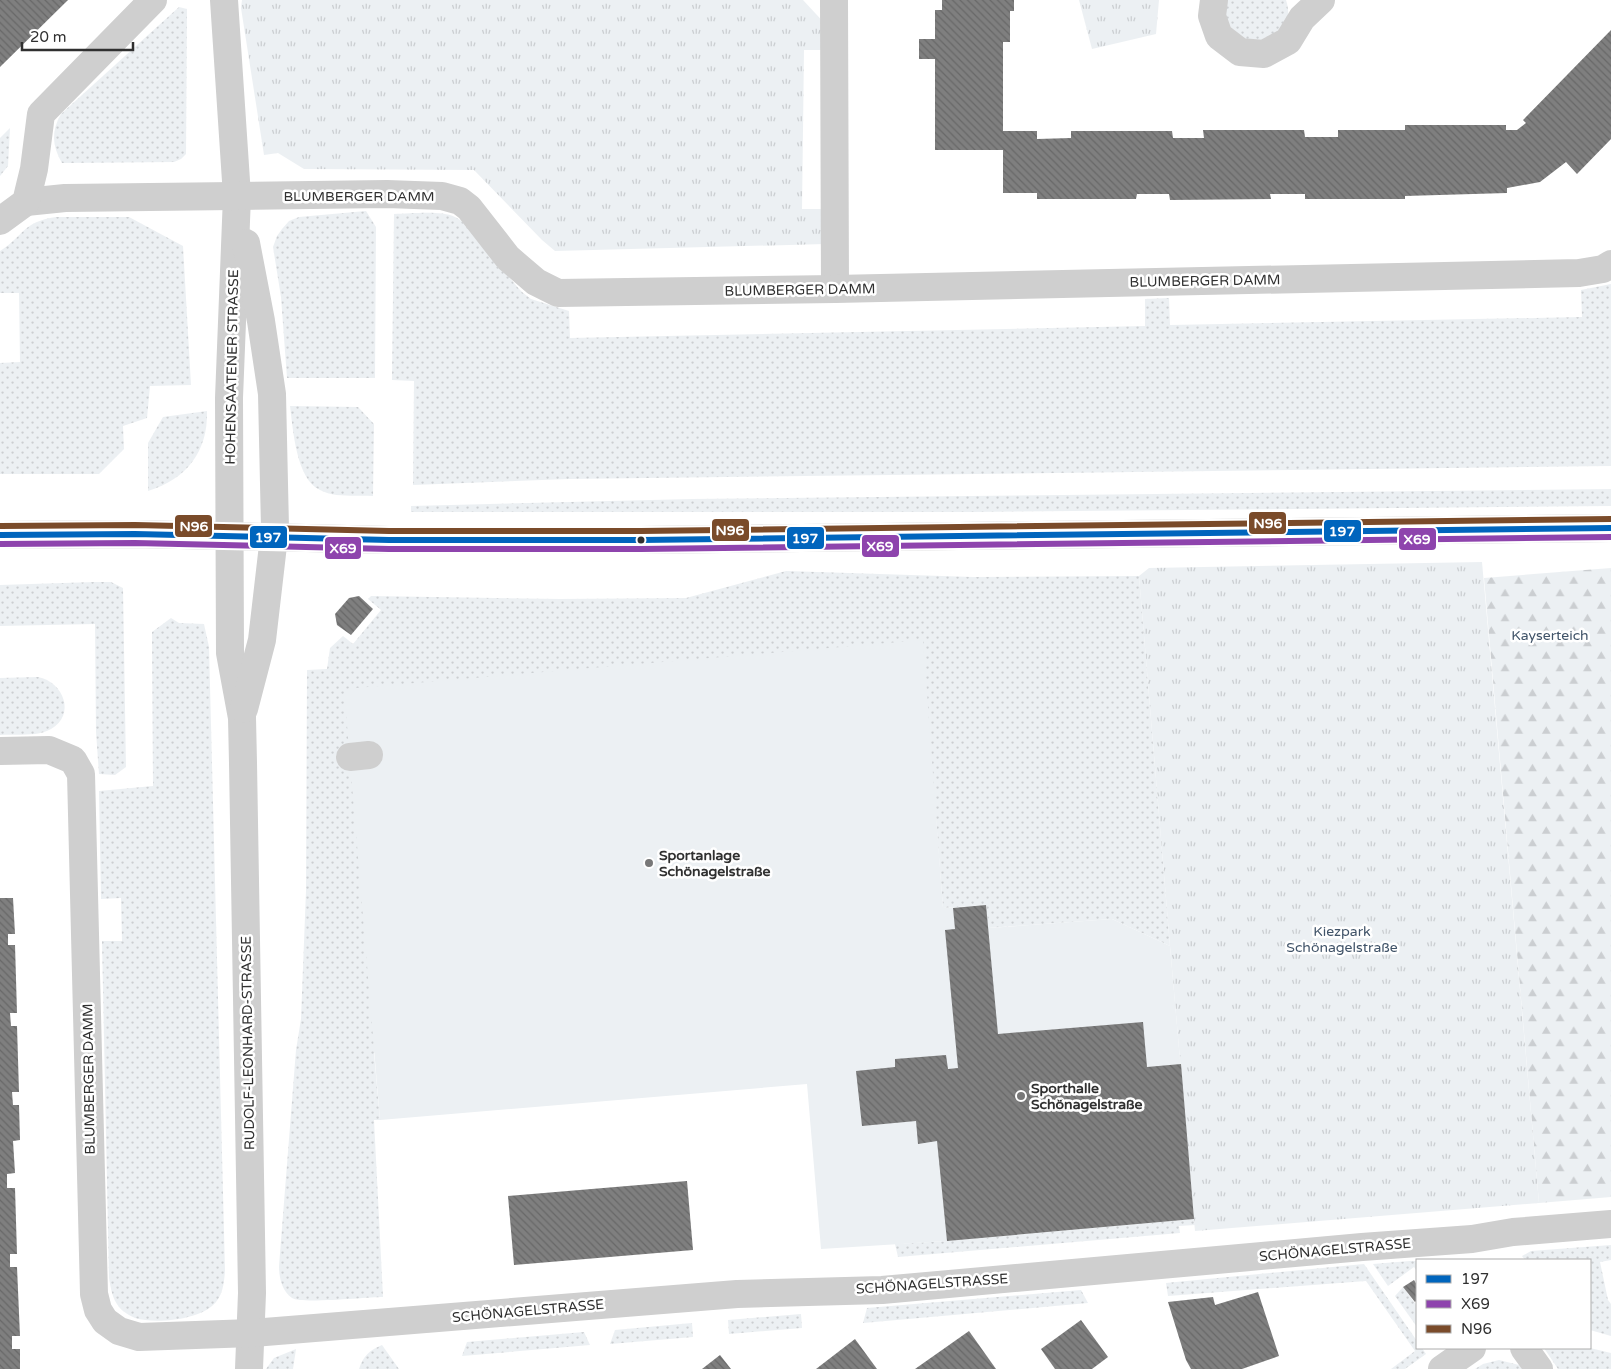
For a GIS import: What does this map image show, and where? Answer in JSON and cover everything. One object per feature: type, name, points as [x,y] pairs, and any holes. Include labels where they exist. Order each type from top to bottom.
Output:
[{"type":"main road","points":[[0,535],[135,534],[390,540],[641,540],[1611,528]]},
{"type":"street","points":[[0,221],[26,202],[34,169],[41,114],[153,0]]},
{"type":"street","name":"HOHENSAATENER STRASSE","points":[[224,0],[237,196],[229,398],[230,537]]},
{"type":"street","points":[[834,0],[835,289]]},
{"type":"street","points":[[1214,0],[1212,16],[1219,36],[1240,52],[1264,54],[1288,41],[1302,18],[1321,0]]},
{"type":"street","name":"BLUMBERGER DAMM","points":[[26,202],[65,198],[387,194],[442,196],[460,201],[468,208],[508,258],[536,282],[558,293],[1579,273],[1603,269],[1611,264]]},
{"type":"street","name":"HOHENSAATENER STRASSE","points":[[237,196],[261,321],[272,394],[275,538]]},
{"type":"street","name":"RUDOLF-LEONHARD-STRASSE","points":[[230,537],[230,653],[242,718],[252,1334],[249,1369]]},
{"type":"street","name":"RUDOLF-LEONHARD-STRASSE","points":[[242,718],[262,640],[275,538]]},
{"type":"street","name":"BLUMBERGER DAMM","points":[[0,752],[49,750],[73,760],[81,774],[94,1294],[98,1310],[105,1321],[119,1331],[139,1337],[252,1334]]},
{"type":"street","name":"SCHÖNAGELSTRASSE","points":[[252,1334],[720,1295],[891,1289],[1362,1247],[1474,1250],[1513,1232],[1611,1224]]},
{"type":"street","points":[[1442,1369],[1471,1349]]},
{"type":"street","points":[[1525,1349],[1539,1369]]},
{"type":"green space","points":[[242,0],[803,0],[829,28],[828,50],[804,50],[802,209],[825,209],[825,244],[555,251],[474,170],[304,169],[278,153],[264,155],[241,8]]},
{"type":"green space","points":[[1079,0],[1159,0],[1156,34],[1092,49]]},
{"type":"green space","points":[[1227,0],[1286,0],[1288,17],[1282,30],[1271,38],[1258,42],[1244,40],[1233,32],[1226,19]]},
{"type":"green space","points":[[179,7],[187,9],[186,154],[174,162],[62,163],[56,151],[54,138],[54,132],[61,114]]},
{"type":"green space","points":[[10,128],[8,166],[0,176],[0,138]]},
{"type":"green space","points":[[366,211],[376,227],[375,378],[287,378],[281,297],[273,247],[277,236],[289,221],[299,217]]},
{"type":"green space","points":[[394,214],[442,214],[455,217],[463,222],[481,240],[522,292],[531,299],[569,311],[570,338],[1145,326],[1145,299],[1169,298],[1170,325],[1582,317],[1581,290],[1611,284],[1611,466],[569,479],[413,485],[414,381],[392,380]]},
{"type":"green space","points":[[56,217],[129,217],[183,246],[191,385],[150,386],[147,418],[123,426],[124,449],[99,474],[0,474],[0,363],[20,362],[19,293],[0,293],[0,251],[36,222]]},
{"type":"green space","points":[[290,406],[358,407],[374,424],[373,496],[346,496],[326,493],[312,484],[301,465],[297,452]]},
{"type":"green space","points":[[207,411],[204,439],[192,462],[174,479],[148,491],[148,443],[163,417]]},
{"type":"green space","points":[[1611,489],[1611,506],[973,512],[411,512],[411,506],[692,499]]},
{"type":"green space","name":"Kiezpark Schönagelstraße","points":[[1482,562],[1539,1203],[1195,1231],[1139,576],[1149,568]]},
{"type":"green space","name":"Kayserteich","points":[[1611,568],[1611,1197],[1539,1203],[1484,578]]},
{"type":"green space","points":[[786,571],[973,577],[1139,576],[1170,946],[1112,919],[988,928],[986,905],[943,908],[936,819],[374,1053],[380,1120],[374,1120],[383,1297],[321,1300],[298,1300],[292,1298],[282,1284],[279,1266],[296,1050],[301,1019],[306,891],[307,670],[327,669],[330,648],[343,636],[353,644],[381,610],[368,599],[371,596],[560,599],[686,598]]},
{"type":"green space","points":[[111,582],[123,588],[126,767],[115,775],[99,774],[96,732],[95,624],[0,626],[0,585]]},
{"type":"green space","points":[[171,618],[179,623],[204,624],[209,647],[225,1271],[219,1298],[205,1311],[186,1318],[153,1321],[135,1318],[120,1309],[113,1297],[109,1278],[102,941],[122,941],[121,898],[101,899],[99,791],[153,786],[152,632]]},
{"type":"green space","name":"Sportanlage Schönagelstraße","points":[[923,640],[943,908],[986,905],[989,928],[1112,919],[1170,946],[1194,1219],[947,1241],[821,1249],[807,1084],[380,1120],[344,689]]},
{"type":"green space","points":[[38,677],[55,685],[64,700],[65,708],[59,723],[45,732],[26,735],[0,735],[0,678]]},
{"type":"green space","points":[[1194,1219],[1195,1225],[1179,1226],[1180,1233],[898,1257],[895,1244],[947,1241]]},
{"type":"green space","points":[[1611,1245],[1611,1260],[1600,1262],[1608,1300],[1611,1304],[1611,1336],[1591,1330],[1591,1259],[1524,1259],[1522,1256],[1531,1251]]},
{"type":"green space","points":[[1416,1260],[1416,1270],[1414,1267],[1388,1286],[1373,1264]]},
{"type":"green space","points":[[1364,1264],[1416,1340],[1416,1349],[1423,1349],[1426,1354],[1405,1369],[1391,1369],[1415,1351],[1366,1281],[1168,1296],[1166,1283]]},
{"type":"green space","points":[[1403,1287],[1416,1305],[1416,1326],[1395,1296]]},
{"type":"green space","points":[[1081,1290],[1088,1303],[863,1323],[867,1308]]},
{"type":"green space","points":[[801,1314],[802,1328],[729,1334],[728,1320]]},
{"type":"green space","points":[[692,1323],[693,1337],[610,1344],[615,1330]]},
{"type":"green space","points":[[584,1332],[590,1345],[462,1356],[467,1342]]},
{"type":"green space","points":[[382,1345],[399,1369],[359,1369],[368,1354]]},
{"type":"green space","points":[[1591,1348],[1611,1353],[1611,1369],[1558,1369],[1545,1349]]},
{"type":"green space","points":[[296,1349],[293,1369],[266,1369],[274,1358]]},
{"type":"green space","points":[[1499,1360],[1519,1365],[1522,1369],[1475,1369],[1483,1364]]},
{"type":"building","points":[[0,0],[68,0],[0,67]]},
{"type":"building","points":[[942,0],[1014,0],[1014,11],[1010,11],[1010,42],[1003,42],[1003,131],[1037,131],[1037,139],[1071,138],[1071,131],[1172,131],[1173,138],[1204,138],[1203,130],[1304,130],[1305,137],[1338,137],[1338,130],[1405,130],[1405,125],[1506,125],[1506,130],[1517,130],[1526,123],[1523,120],[1611,30],[1611,139],[1577,174],[1566,162],[1540,182],[1507,188],[1507,193],[1405,196],[1405,199],[1305,199],[1305,194],[1270,194],[1271,199],[1170,200],[1169,194],[1137,194],[1136,199],[1037,199],[1037,193],[1003,193],[1003,150],[935,150],[935,59],[919,59],[919,39],[935,39],[935,10],[942,10]]},
{"type":"building","points":[[359,596],[373,609],[351,635],[337,625],[335,614],[349,598]]},
{"type":"building","points":[[0,898],[13,898],[15,934],[8,934],[8,945],[15,945],[17,1013],[10,1013],[11,1026],[17,1026],[19,1092],[12,1092],[13,1105],[19,1105],[20,1140],[13,1141],[15,1173],[7,1174],[7,1188],[15,1188],[17,1254],[10,1254],[10,1267],[17,1267],[20,1336],[12,1336],[12,1349],[20,1349],[20,1369],[0,1369]]},
{"type":"building","name":"Sporthalle Schönagelstraße","points":[[986,905],[998,1034],[1143,1022],[1147,1067],[1181,1064],[1194,1219],[947,1241],[937,1141],[918,1144],[916,1121],[862,1126],[856,1071],[895,1067],[895,1059],[946,1055],[948,1069],[958,1068],[945,930],[955,929],[953,908]]},
{"type":"building","points":[[687,1181],[693,1250],[514,1265],[508,1196]]},
{"type":"building","points":[[1414,1280],[1416,1283],[1415,1302],[1403,1287]]},
{"type":"building","points":[[1258,1292],[1279,1356],[1242,1369],[1191,1369],[1186,1360],[1168,1302],[1213,1297],[1215,1305]]},
{"type":"building","points":[[1081,1320],[1108,1357],[1092,1369],[1055,1369],[1041,1349]]},
{"type":"building","points":[[969,1331],[996,1369],[915,1369]]},
{"type":"building","points":[[855,1339],[877,1369],[816,1369]]},
{"type":"building","points":[[720,1355],[731,1369],[702,1369]]},
{"type":"transit line","name":"N96","points":[[0,526],[135,525],[389,531],[641,531],[1611,519]]},
{"type":"transit line","name":"197","points":[[0,535],[135,534],[389,540],[641,540],[1611,528]]},
{"type":"transit line","name":"X69","points":[[0,544],[135,543],[389,549],[641,549],[1611,537]]},
{"type":"place","name":"Sportanlage Schönagelstraße","points":[[649,863]]},
{"type":"place","name":"Sporthalle Schönagelstraße","points":[[1021,1096]]}]
